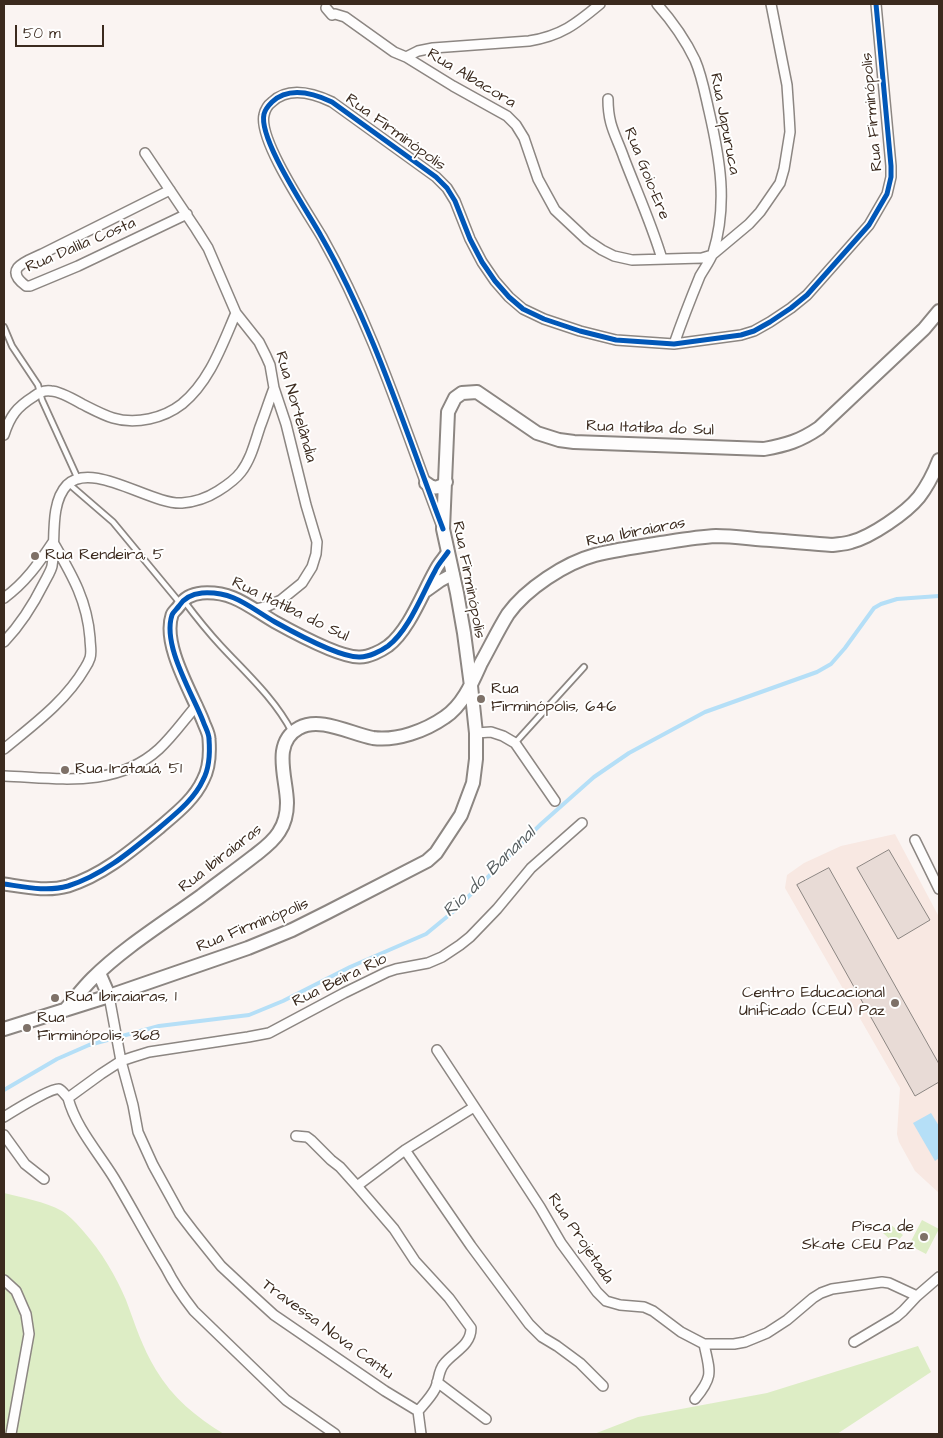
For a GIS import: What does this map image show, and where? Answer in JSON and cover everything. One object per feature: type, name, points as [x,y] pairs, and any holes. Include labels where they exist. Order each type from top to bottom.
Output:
[{"type":"main road","name":"Rua Itatiba do Sul","points":[[443,529],[448,412],[455,398],[462,393],[477,392],[537,433],[559,440],[764,449],[778,447],[804,438],[819,428],[924,329],[939,310]]},
{"type":"main road","name":"Rua Ibiraiaras","points":[[65,1010],[83,988],[114,959],[233,872],[273,840],[280,831],[285,819],[287,803],[282,762],[283,749],[286,740],[299,728],[307,725],[316,725],[342,728],[371,738],[384,738],[420,730],[447,716],[458,705],[471,686],[508,614],[517,603],[547,579],[576,562],[593,555],[618,550],[690,538],[716,536],[832,545],[851,542],[875,531],[911,504],[926,488],[939,460]]},
{"type":"main road","points":[[426,483],[434,488],[438,488],[446,482]]},
{"type":"main road","name":"Rua Firminópolis","points":[[4,1028],[88,1002],[111,1001],[248,948],[292,930],[427,861],[436,853],[460,815],[473,783],[476,733],[457,593],[443,529]]},
{"type":"main road","points":[[99,973],[111,1001]]},
{"type":"main road","points":[[83,988],[88,1002]]},
{"type":"street","points":[[406,57],[418,51],[433,48],[529,41],[545,38],[558,34],[570,27],[600,4]]},
{"type":"street","name":"Rua Japuruca","points":[[657,4],[670,18],[696,62],[704,89],[720,164],[722,187],[719,229],[712,255],[701,274],[674,344]]},
{"type":"street","points":[[712,255],[749,224],[760,212],[780,183],[784,169],[790,132],[789,105],[787,85],[771,4]]},
{"type":"street","name":"Rua Firminópolis","points":[[443,529],[397,402],[349,288],[337,263],[275,158],[263,126],[264,115],[270,104],[278,97],[293,92],[319,96],[332,102],[436,176],[455,201],[470,240],[495,282],[523,308],[544,319],[616,340],[674,344],[741,335],[754,331],[770,322],[807,294],[869,225],[881,206],[889,186],[891,166],[876,4]]},
{"type":"street","name":"Rua Albacora","points":[[326,8],[332,15],[344,17],[394,52],[406,57],[507,116],[516,124],[524,138],[538,179],[555,210],[587,240],[602,250],[614,256],[632,260],[702,258],[712,255]]},
{"type":"street","name":"Rua Goio-Ere","points":[[608,99],[608,113],[612,128],[662,259]]},
{"type":"street","name":"Rua Nortelândia","points":[[145,153],[208,248],[236,313],[259,342],[270,365],[274,388],[286,424],[317,542],[312,567],[302,583],[281,600],[256,610]]},
{"type":"street","name":"Rua Dalila Costa","points":[[170,190],[22,263],[17,269],[19,279],[26,286],[30,286],[78,266],[187,214]]},
{"type":"street","points":[[4,435],[13,414],[19,406],[40,392],[51,390],[115,419],[128,421],[161,416],[182,404],[201,383],[213,365],[236,313]]},
{"type":"street","points":[[4,642],[24,619],[36,600],[52,567],[56,516],[59,501],[66,486],[78,479],[96,478],[107,480],[169,502],[182,503],[208,497],[233,481],[249,459],[274,388]]},
{"type":"street","points":[[4,598],[38,565],[53,542]]},
{"type":"street","points":[[4,750],[40,720],[69,690],[79,679],[90,659],[90,635],[84,601],[53,542]]},
{"type":"street","name":"Rua Itatiba do Sul","points":[[182,602],[197,594],[218,593],[230,596],[328,649],[360,657],[375,653],[388,645],[404,626],[435,570],[448,552]]},
{"type":"street","name":"Rua Itatiba do Sul","points":[[424,592],[453,574]]},
{"type":"street","points":[[4,884],[48,890],[88,879],[130,852],[175,814],[191,798],[203,780],[209,757],[209,737],[179,666],[171,639],[172,615],[182,602]]},
{"type":"street","points":[[4,776],[94,778],[115,774],[127,769],[157,750],[172,736],[197,705]]},
{"type":"street","points":[[476,733],[491,732],[515,743],[555,800]]},
{"type":"street","name":"Rua Beira Rio","points":[[68,1098],[121,1062],[149,1052],[269,1032],[344,992],[387,972],[428,963],[442,957],[470,937],[497,909],[531,868],[582,823]]},
{"type":"street","points":[[915,840],[939,890]]},
{"type":"street","name":"Travessa Nova Cantu","points":[[111,1001],[121,1062],[141,1141],[180,1214],[209,1252],[274,1315],[385,1391],[418,1411]]},
{"type":"street","name":"Rua Projetada","points":[[437,1050],[540,1207],[561,1244],[597,1292],[606,1300],[612,1303],[644,1307],[653,1311],[681,1332],[704,1344],[734,1344],[745,1342],[767,1333],[787,1320],[813,1298],[832,1289],[882,1282],[889,1283],[918,1296]]},
{"type":"street","points":[[4,1117],[39,1096],[60,1090],[68,1098],[79,1125],[114,1178],[188,1304],[286,1400],[335,1434]]},
{"type":"street","points":[[358,1186],[405,1150],[474,1107]]},
{"type":"street","points":[[4,1135],[25,1164],[44,1179]]},
{"type":"street","points":[[296,1136],[306,1137],[311,1140],[358,1186],[394,1229],[415,1261],[449,1298],[471,1328],[470,1337],[466,1343],[443,1364],[435,1389],[418,1411],[420,1434]]},
{"type":"street","points":[[405,1150],[471,1246],[529,1324],[542,1337],[558,1346],[580,1363],[602,1386]]},
{"type":"street","points":[[854,1342],[904,1311],[939,1277]]},
{"type":"street","points":[[4,1280],[16,1291],[26,1314],[29,1334],[11,1434]]},
{"type":"street","points":[[695,1399],[708,1380],[709,1373],[704,1344]]},
{"type":"street","points":[[437,1382],[486,1419]]},
{"type":"lane","points":[[4,327],[12,346],[38,385],[78,479]]},
{"type":"lane","points":[[69,484],[113,522],[220,645],[264,692],[282,714],[293,733]]},
{"type":"lane","points":[[515,743],[584,667]]},
{"type":"shaded area","name":"Centro Educacional Unificado (CEU) Paz","points":[[895,834],[939,917],[939,1193],[915,1171],[899,1142],[897,1134],[900,1088],[785,888],[787,875],[804,863],[841,846]]},
{"type":"green space","points":[[4,1193],[55,1208],[65,1213],[79,1226],[96,1247],[118,1282],[147,1353],[162,1380],[186,1406],[224,1434],[4,1434]]},
{"type":"green space","name":"Pisca de Skate CEU Paz","points":[[922,1220],[939,1229],[926,1254],[909,1245]]},
{"type":"green space","points":[[890,1224],[903,1235],[895,1244],[883,1233]]},
{"type":"green space","points":[[918,1346],[931,1372],[837,1434],[594,1434],[638,1417],[767,1393]]},
{"type":"water","points":[[931,1113],[939,1126],[939,1158],[935,1161],[913,1123]]},
{"type":"building","points":[[889,850],[930,920],[898,939],[857,868]]},
{"type":"building","points":[[829,868],[939,1064],[939,1082],[915,1096],[797,885]]},
{"type":"waterway","name":"Rio do Bananal","points":[[4,1090],[57,1059],[89,1045],[159,1026],[249,1015],[283,1001],[350,967],[426,934],[454,911],[541,824],[594,777],[629,753],[705,712],[817,672],[831,664],[874,608],[881,604],[897,599],[939,596]]},
{"type":"cycle path","points":[[443,529],[388,380],[357,307],[340,271],[276,157],[264,125],[266,109],[272,102],[286,94],[309,94],[325,99],[332,102],[436,177],[447,188],[455,201],[470,239],[495,281],[523,309],[544,319],[616,340],[674,344],[741,335],[754,331],[770,322],[807,295],[869,225],[887,194],[891,177],[891,166],[876,4]]},
{"type":"cycle path","points":[[4,884],[52,889],[68,886],[93,876],[159,828],[183,807],[199,787],[208,766],[209,737],[180,669],[171,640],[170,627],[173,614],[186,599],[192,595],[202,593],[232,597],[317,644],[351,656],[363,657],[385,648],[396,639],[409,621],[436,568],[448,552]]},
{"type":"place","name":"Rua Rendeira, 5","points":[[35,556]]},
{"type":"place","name":"Rua Firminópolis, 646","points":[[481,699]]},
{"type":"place","name":"Rua Iratauá, 51","points":[[65,770]]},
{"type":"place","name":"Rua Ibiraiaras, 1","points":[[55,998]]},
{"type":"place","name":"Centro Educacional Unificado (CEU) Paz","points":[[895,1003]]},
{"type":"place","name":"Rua Firminópolis, 368","points":[[27,1028]]},
{"type":"place","name":"Pisca de Skate CEU Paz","points":[[924,1237]]}]
